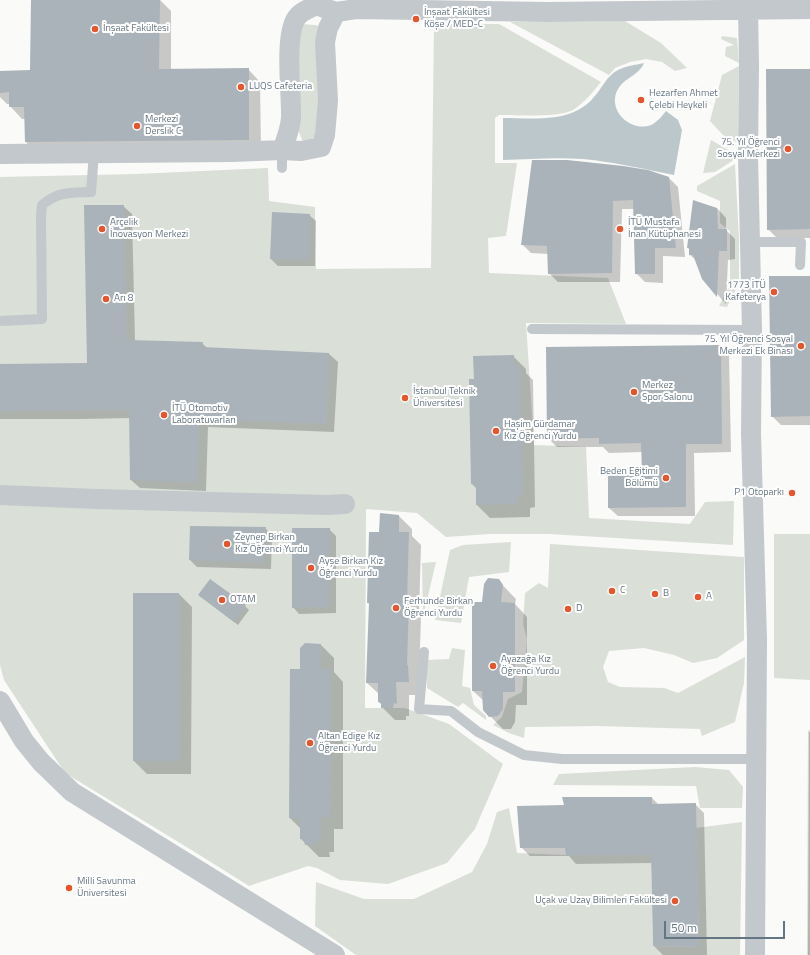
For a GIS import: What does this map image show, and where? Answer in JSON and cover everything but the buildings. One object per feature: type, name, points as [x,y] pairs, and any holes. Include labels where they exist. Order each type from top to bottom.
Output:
[{"type":"street","points":[[282,159],[291,118],[289,72],[290,32],[297,16],[316,5],[336,12],[356,9],[425,5],[547,12],[810,9]]},
{"type":"street","points":[[748,9],[748,156],[752,330],[751,433],[757,639],[755,955]]},
{"type":"street","points":[[0,154],[232,152],[282,159],[301,151],[321,147],[325,135],[328,101],[325,42],[328,28],[336,12]]},
{"type":"street","points":[[0,495],[105,500],[328,505],[345,504]]},
{"type":"street","points":[[0,701],[24,741],[41,762],[72,792],[335,955]]},
{"type":"lane","points":[[0,321],[42,319],[42,205],[60,194],[91,192],[94,153]]},
{"type":"lane","points":[[750,242],[801,242],[800,265]]},
{"type":"lane","points":[[532,328],[752,330]]},
{"type":"lane","points":[[424,652],[419,709],[451,711],[478,732],[524,755],[562,760],[756,759]]},
{"type":"shaded area","points":[[625,21],[661,43],[687,68],[675,71],[662,62],[646,59],[630,62],[615,68],[609,75],[510,22]]},
{"type":"shaded area","points":[[302,24],[319,26],[319,126],[316,135],[309,141],[302,140],[298,129],[297,30]]},
{"type":"shaded area","points":[[434,24],[499,24],[601,82],[581,104],[566,113],[537,116],[499,115],[495,118],[495,163],[517,163],[506,236],[488,238],[489,273],[608,278],[626,324],[526,323],[534,445],[586,447],[589,518],[690,524],[705,502],[734,501],[733,545],[549,534],[489,534],[446,537],[417,513],[366,509],[365,708],[405,708],[449,724],[503,764],[475,829],[447,863],[388,884],[340,880],[317,868],[308,866],[249,886],[65,773],[4,680],[0,665],[0,177],[136,174],[268,168],[269,201],[315,207],[316,269],[431,268]]},
{"type":"shaded area","points":[[722,36],[737,38],[739,63],[725,56],[726,47],[734,45],[721,39]]},
{"type":"shaded area","points":[[644,63],[637,72],[620,86],[615,98],[615,105],[622,117],[633,125],[646,126],[653,124],[666,111],[678,120],[682,130],[674,175],[595,160],[573,158],[503,160],[503,118],[548,118],[574,112],[589,102],[607,79],[618,70]]},
{"type":"shaded area","points":[[739,66],[738,143],[723,135],[710,121],[722,75]]},
{"type":"shaded area","points":[[711,140],[737,155],[737,158],[715,172],[703,173]]},
{"type":"shaded area","points":[[735,164],[739,239],[739,283],[727,307],[719,306],[730,285],[730,231],[720,223],[720,201],[697,191],[697,186]]},
{"type":"shaded area","points":[[774,534],[810,534],[810,680],[774,678]]},
{"type":"shaded area","points":[[511,542],[509,572],[469,577],[461,623],[435,620],[450,550],[463,545]]},
{"type":"shaded area","points":[[550,544],[744,557],[744,640],[717,658],[693,663],[674,655],[644,648],[609,651],[603,667],[608,682],[620,687],[664,688],[678,693],[745,657],[744,683],[735,722],[702,736],[700,729],[597,726],[525,727],[524,738],[493,725],[502,717],[508,699],[522,692],[527,640],[523,624],[525,593],[539,583],[548,588]]},
{"type":"shaded area","points":[[436,562],[423,617],[422,563]]},
{"type":"shaded area","points":[[452,648],[465,650],[462,686],[470,688],[474,705],[486,716],[486,720],[463,703],[458,707],[427,688],[426,660],[449,659]]},
{"type":"shaded area","points":[[810,730],[810,955],[807,955],[808,731]]},
{"type":"shaded area","points":[[695,767],[729,770],[743,787],[742,808],[700,808],[696,786],[553,785],[559,774]]},
{"type":"shaded area","points":[[509,808],[517,853],[566,855],[651,855],[653,946],[699,947],[696,828],[742,822],[740,955],[356,955],[315,926],[316,882],[364,899],[414,899],[472,872],[487,844],[497,812]]},
{"type":"place","name":"İnşaat Fakültesi Köşe / MED-C","points":[[416,19]]},
{"type":"place","name":"İnşaat Fakültesi","points":[[95,29]]},
{"type":"place","name":"LUQS Cafeteria","points":[[241,87]]},
{"type":"place","name":"Hezarfen Ahmet Çelebi Heykeli","points":[[641,100]]},
{"type":"place","name":"Merkezî Derslik C","points":[[137,126]]},
{"type":"place","name":"75. Yıl Öğrenci Sosyal Merkezi","points":[[788,149]]},
{"type":"place","name":"Arçelik İnovasyon Merkezi","points":[[102,229]]},
{"type":"place","name":"İTÜ Mustafa İnan Kütüphanesi","points":[[620,229]]},
{"type":"place","name":"1773 İTÜ Kafeterya","points":[[774,292]]},
{"type":"place","name":"Arı 8","points":[[106,299]]},
{"type":"place","name":"75. Yıl Öğrenci Sosyal Merkezi Ek Binası","points":[[801,346]]},
{"type":"place","name":"Merkez Spor Salonu","points":[[634,392]]},
{"type":"place","name":"İstanbul Teknik Üniversitesi","points":[[405,398]]},
{"type":"place","name":"İTÜ Otomotiv Laboratuvarları","points":[[164,415]]},
{"type":"place","name":"Haşim Gürdamar Kız Öğrenci Yurdu","points":[[496,431]]},
{"type":"place","name":"Beden Eğitimi Bölümü","points":[[666,478]]},
{"type":"place","name":"P1 Otoparkı","points":[[792,493]]},
{"type":"place","name":"Zeynep Birkan Kız Öğrenci Yurdu","points":[[227,544]]},
{"type":"place","name":"Ayşe Birkan Kız Öğrenci Yurdu","points":[[311,568]]},
{"type":"place","name":"C","points":[[612,591]]},
{"type":"place","name":"B","points":[[655,594]]},
{"type":"place","name":"A","points":[[698,597]]},
{"type":"place","name":"OTAM","points":[[222,600]]},
{"type":"place","name":"Ferhunde Birkan Öğrenci Yurdu","points":[[396,608]]},
{"type":"place","name":"D","points":[[568,609]]},
{"type":"place","name":"Ayazağa Kız Öğrenci Yurdu","points":[[493,666]]},
{"type":"place","name":"Altan Edige Kız Öğrenci Yurdu","points":[[310,743]]},
{"type":"place","name":"Milli Savunma Üniversitesi","points":[[69,888]]},
{"type":"place","name":"Uçak ve Uzay Bilimleri Fakültesi","points":[[675,901]]}]
